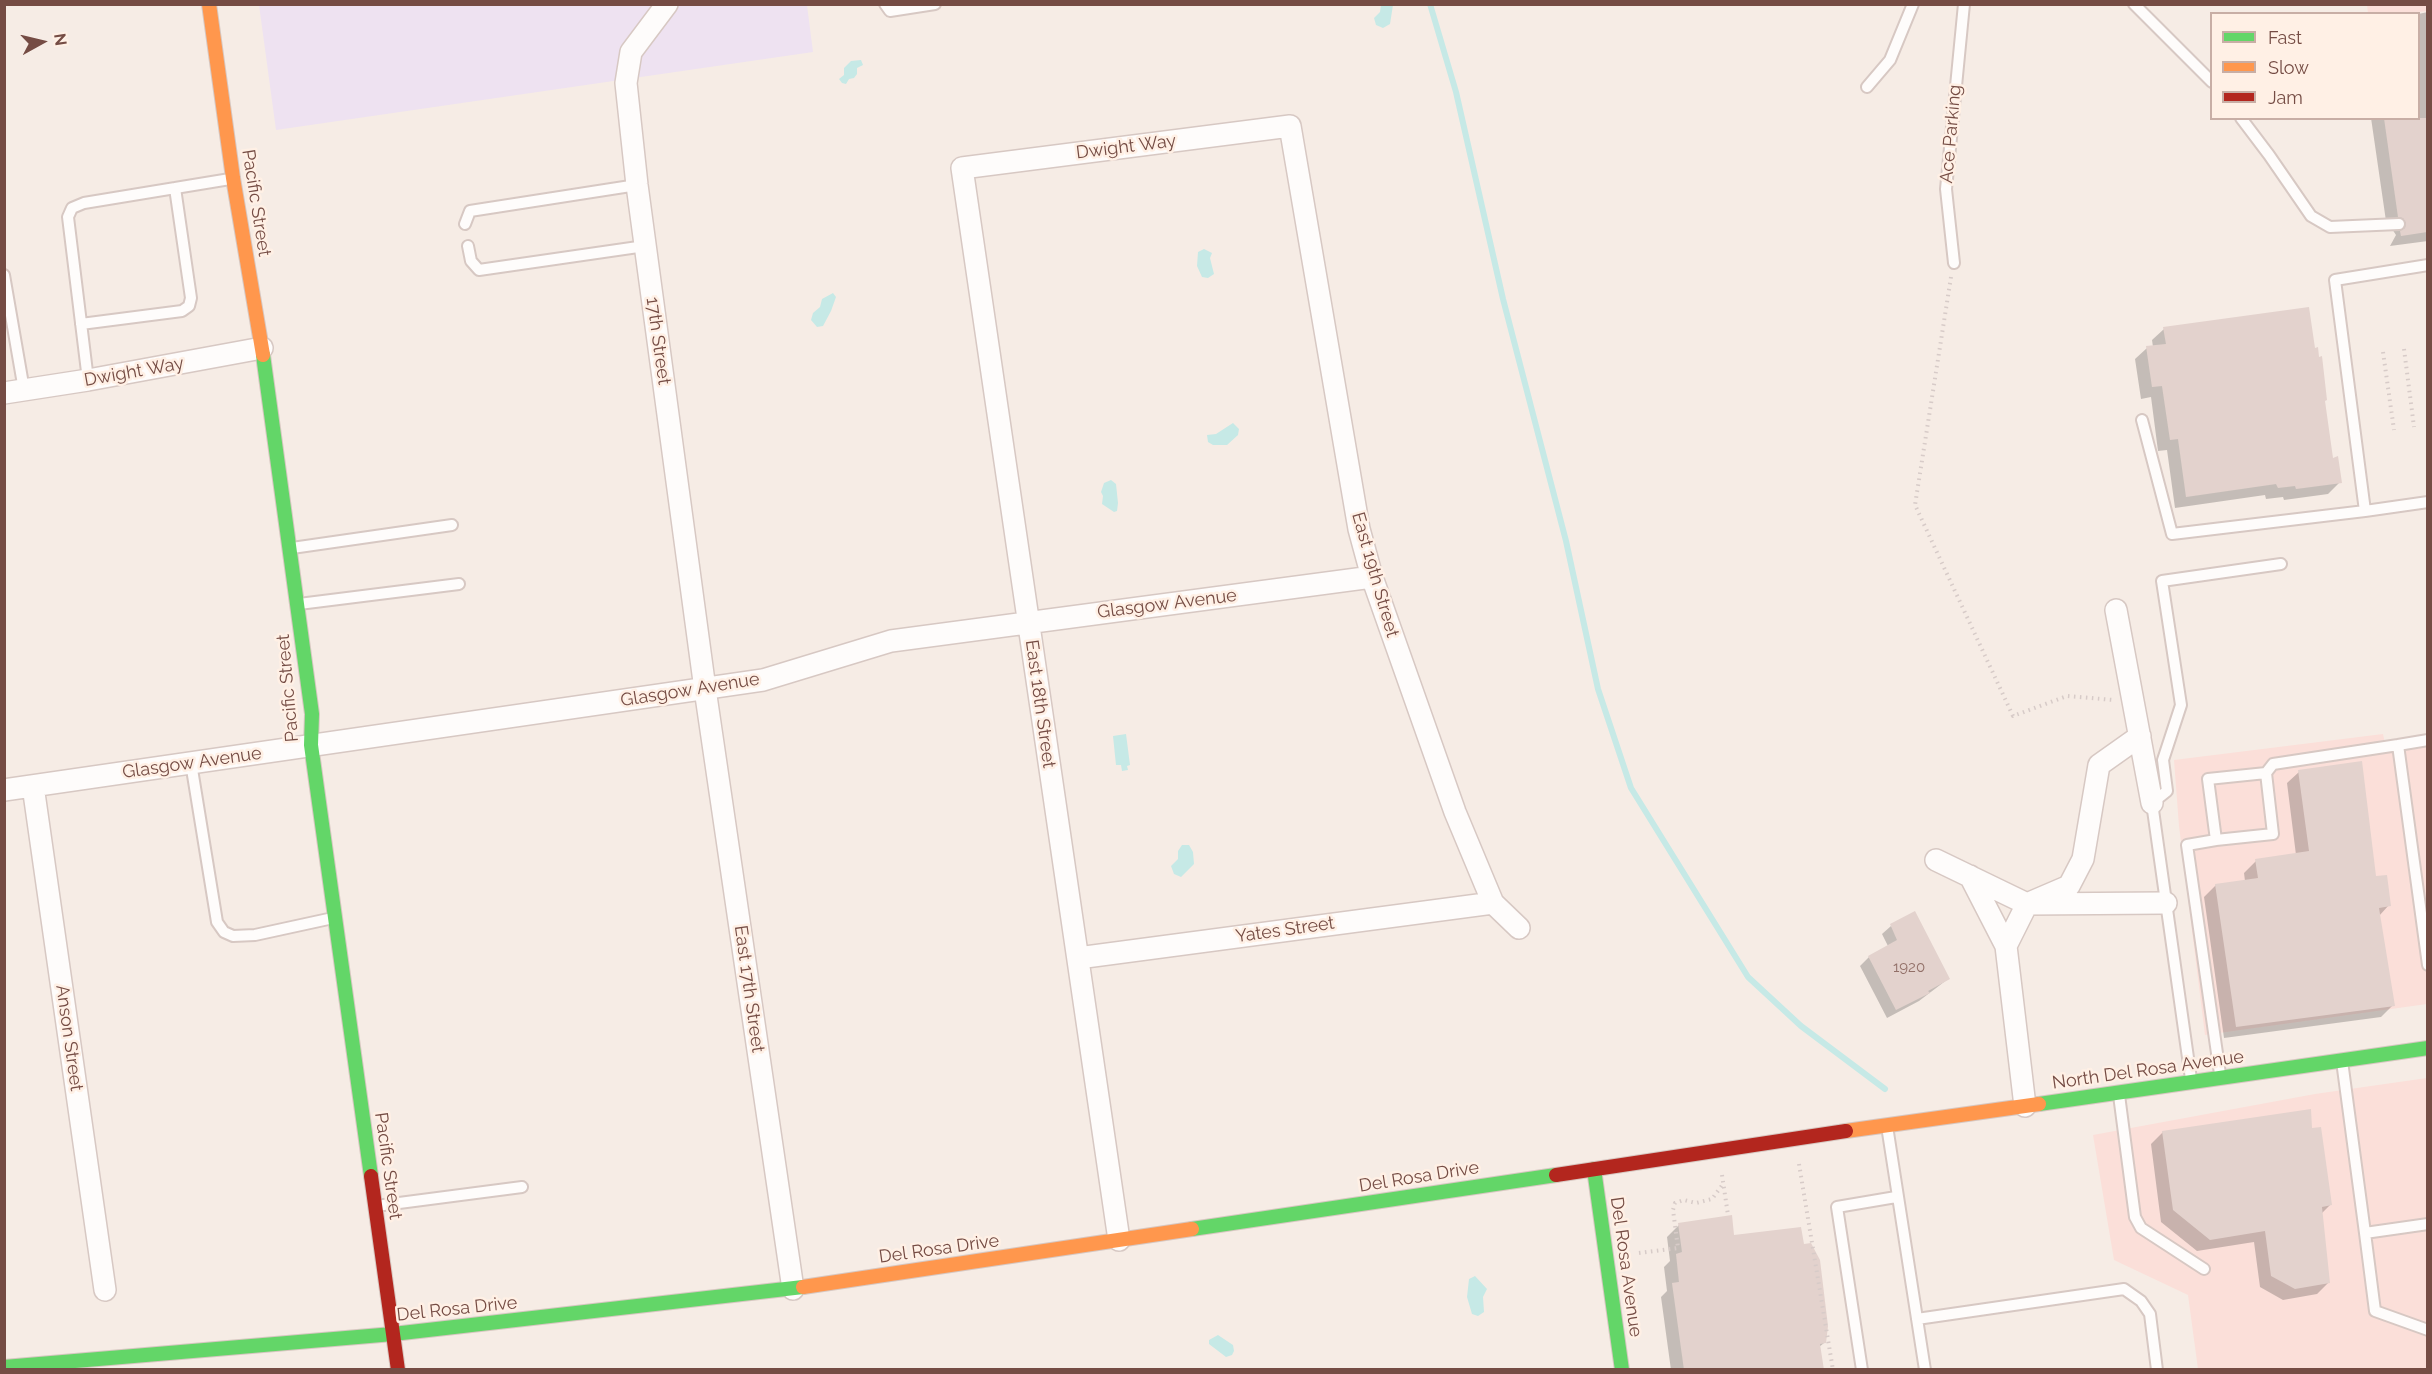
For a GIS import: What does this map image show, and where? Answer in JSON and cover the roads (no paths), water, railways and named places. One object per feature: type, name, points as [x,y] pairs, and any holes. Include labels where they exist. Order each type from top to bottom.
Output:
[{"type":"main road","name":"Pacific Street","points":[[209,4],[233,178],[262,348],[290,548],[312,714],[311,745],[398,1370]]},
{"type":"main road","name":"North Del Rosa Avenue","points":[[1880,1126],[2427,1048]]},
{"type":"main road","name":"Del Rosa Drive","points":[[4,1367],[393,1334],[793,1289],[1880,1126]]},
{"type":"main road","name":"Del Rosa Avenue","points":[[1594,1169],[1622,1370]]},
{"type":"street","name":"17th Street","points":[[667,4],[631,52],[626,83],[637,185],[705,689]]},
{"type":"street","name":"Dwight Way","points":[[962,168],[1290,126]]},
{"type":"street","name":"East 19th Street","points":[[1290,126],[1359,529],[1372,577],[1455,812],[1493,903],[1519,928]]},
{"type":"street","name":"East 18th Street","points":[[962,168],[1119,1240]]},
{"type":"street","name":"Dwight Way","points":[[14,391],[88,380],[262,348]]},
{"type":"street","name":"Glasgow Avenue","points":[[4,790],[763,680],[891,641],[1372,577]]},
{"type":"street","points":[[2116,610],[2152,803]]},
{"type":"street","name":"East 17th Street","points":[[705,689],[793,1289]]},
{"type":"street","points":[[2006,946],[2027,904],[2069,886],[2083,859],[2099,765],[2140,736]]},
{"type":"street","name":"Anson Street","points":[[33,786],[105,1290]]},
{"type":"street","points":[[1936,860],[2027,904],[2166,903]]},
{"type":"street","points":[[1970,876],[2006,946],[2025,1106]]},
{"type":"street","name":"Yates Street","points":[[1078,958],[1493,903]]},
{"type":"lane","points":[[885,4],[890,11],[935,4]]},
{"type":"lane","points":[[1868,87],[1890,60],[1913,4]]},
{"type":"lane","name":"Ace Parking","points":[[1954,263],[1946,189],[1964,4]]},
{"type":"lane","points":[[2134,4],[2210,81]]},
{"type":"lane","points":[[2243,120],[2311,216],[2330,227],[2399,224]]},
{"type":"lane","points":[[88,380],[68,217],[72,208],[84,203],[233,178]]},
{"type":"lane","points":[[465,224],[470,211],[637,185]]},
{"type":"lane","points":[[81,324],[182,310],[189,306],[191,298],[175,188]]},
{"type":"lane","points":[[468,246],[471,261],[479,270],[645,246]]},
{"type":"lane","points":[[2365,511],[2335,280],[2427,265]]},
{"type":"lane","points":[[4,275],[14,391]]},
{"type":"lane","points":[[2142,420],[2172,534],[2427,502]]},
{"type":"lane","points":[[290,548],[452,525]]},
{"type":"lane","points":[[2191,1082],[2152,803],[2167,791],[2163,760],[2181,705],[2162,581],[2281,564]]},
{"type":"lane","points":[[297,604],[459,584]]},
{"type":"lane","points":[[2221,1078],[2187,844],[2273,834],[2266,773],[2273,764],[2427,740]]},
{"type":"lane","points":[[2398,745],[2427,965]]},
{"type":"lane","points":[[191,763],[217,922],[224,932],[233,936],[255,935],[335,918]]},
{"type":"lane","points":[[2216,840],[2208,779],[2266,773]]},
{"type":"lane","points":[[2342,1060],[2375,1311],[2427,1330]]},
{"type":"lane","points":[[2119,1092],[2135,1217],[2141,1228],[2204,1269]]},
{"type":"lane","points":[[1880,1126],[1896,1197],[1925,1370]]},
{"type":"lane","points":[[375,1206],[522,1187]]},
{"type":"lane","points":[[1862,1370],[1837,1207],[1896,1197]]},
{"type":"lane","points":[[2365,1233],[2427,1224]]},
{"type":"lane","points":[[1917,1318],[2124,1289],[2141,1301],[2150,1314],[2157,1370]]},
{"type":"water","points":[[1381,5],[1393,5],[1390,24],[1383,28],[1376,25],[1374,18],[1380,12]]},
{"type":"water","points":[[861,60],[863,65],[857,68],[854,78],[849,79],[846,84],[842,83],[839,79],[844,75],[844,68],[851,61]]},
{"type":"water","points":[[1204,249],[1212,253],[1210,258],[1214,274],[1208,278],[1202,277],[1197,266],[1198,252]]},
{"type":"water","points":[[833,293],[836,297],[831,311],[823,326],[817,327],[811,320],[813,313],[820,307],[822,299]]},
{"type":"water","points":[[1233,423],[1239,429],[1238,435],[1227,445],[1213,445],[1208,442],[1207,435],[1216,434]]},
{"type":"water","points":[[1111,480],[1116,484],[1118,503],[1117,511],[1114,512],[1102,504],[1101,492],[1104,483]]},
{"type":"water","points":[[1126,734],[1130,765],[1127,766],[1128,770],[1122,771],[1121,765],[1116,765],[1113,736]]},
{"type":"water","points":[[1182,845],[1189,845],[1193,852],[1194,864],[1181,877],[1174,874],[1171,866],[1178,859],[1178,851]]},
{"type":"water","points":[[1475,1276],[1487,1289],[1483,1297],[1484,1312],[1478,1316],[1472,1314],[1467,1297],[1469,1279]]},
{"type":"water","points":[[1218,1335],[1233,1345],[1232,1355],[1226,1357],[1209,1344],[1209,1340]]},
{"type":"waterway","points":[[1430,4],[1456,92],[1503,299],[1566,541],[1598,689],[1631,788],[1748,977],[1801,1026],[1885,1089]]}]
